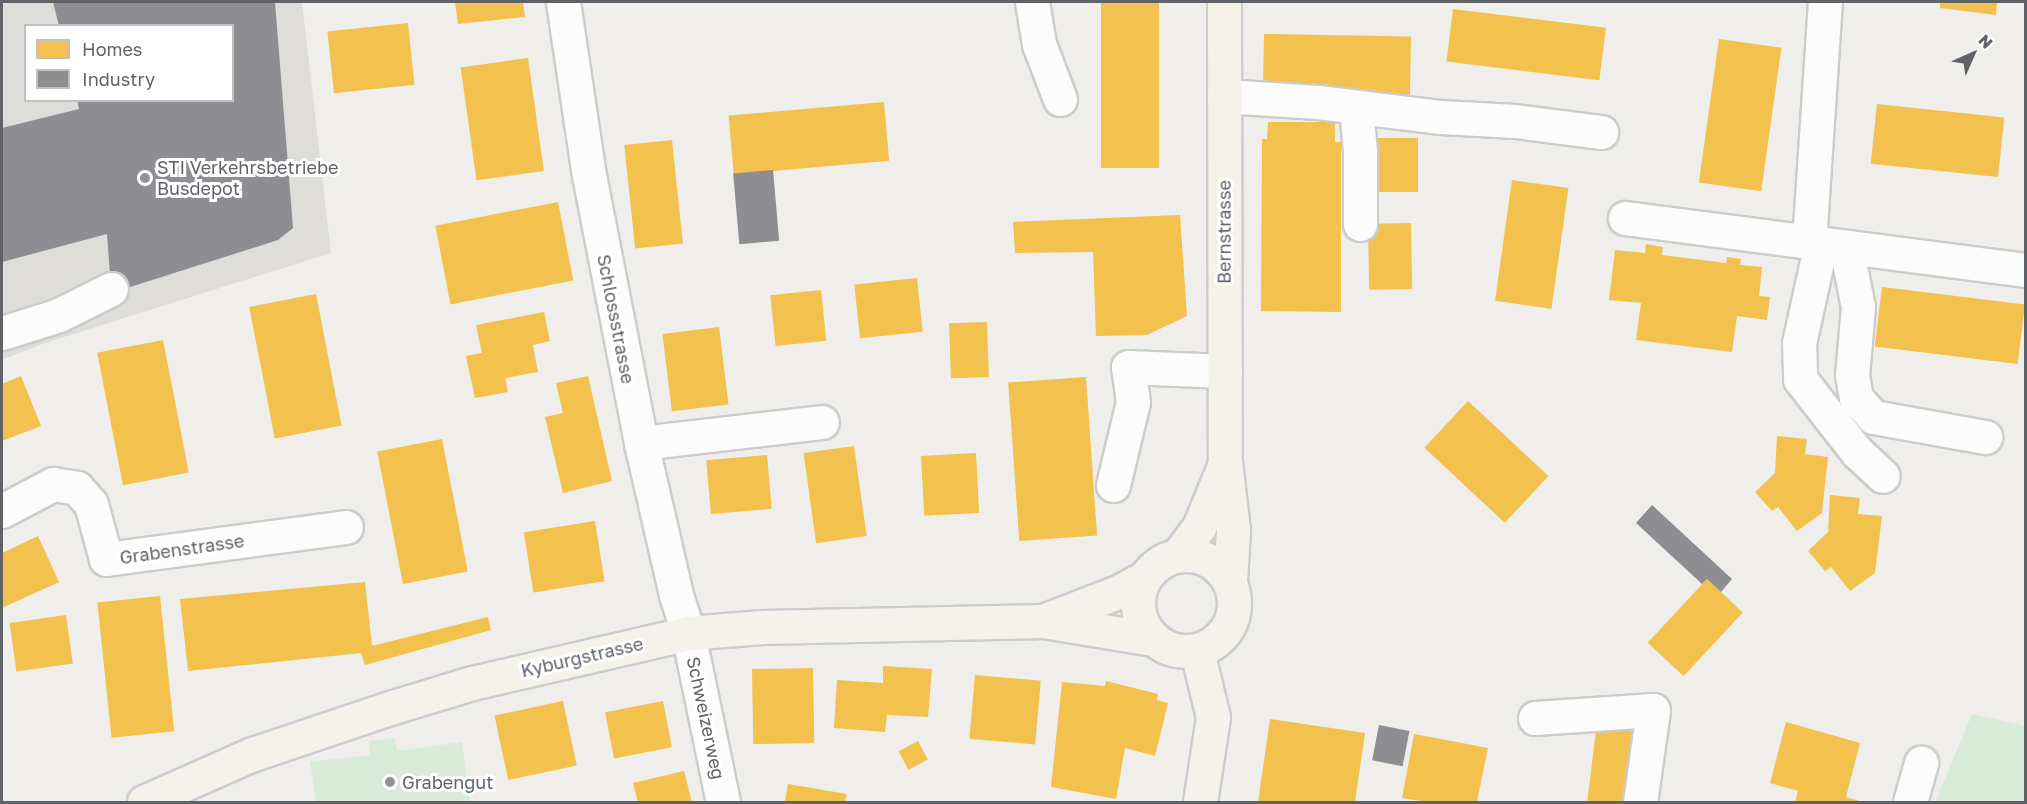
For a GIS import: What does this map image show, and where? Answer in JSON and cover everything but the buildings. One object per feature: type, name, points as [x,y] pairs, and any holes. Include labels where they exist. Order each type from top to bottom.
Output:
[{"type":"main road","name":"Bernstrasse","points":[[1224,2],[1225,462],[1233,530],[1230,582]]},
{"type":"main road","name":"Bernstrasse","points":[[1178,555],[1199,527],[1225,462]]},
{"type":"main road","points":[[1178,555],[1203,558],[1222,572],[1230,582],[1234,596],[1234,610],[1230,624],[1211,645],[1197,651],[1174,651],[1153,639],[1144,629],[1137,603],[1144,578],[1159,563],[1178,555]]},
{"type":"main road","name":"Kyburgstrasse","points":[[1042,621],[1118,592],[1144,578]]},
{"type":"main road","name":"Kyburgstrasse","points":[[144,802],[250,755],[393,707],[493,677],[688,633],[762,627],[1042,621],[1153,639]]},
{"type":"main road","points":[[1197,651],[1213,717],[1200,802]]},
{"type":"street","name":"Schlossstrasse","points":[[563,2],[588,175],[640,443],[676,595],[688,633]]},
{"type":"street","points":[[1032,2],[1039,44],[1060,99]]},
{"type":"street","points":[[1825,2],[1825,244],[1799,343],[1800,379],[1857,452],[1883,476]]},
{"type":"street","points":[[1224,96],[1318,102],[1420,115],[1515,121],[1601,132]]},
{"type":"street","points":[[1356,108],[1360,152],[1360,224]]},
{"type":"street","points":[[1625,218],[2025,270]]},
{"type":"street","points":[[1825,244],[1858,307],[1852,375],[1856,398],[1873,417],[1985,437]]},
{"type":"street","points":[[2,333],[59,315],[111,289]]},
{"type":"street","points":[[1113,485],[1133,402],[1128,367],[1225,370]]},
{"type":"street","points":[[640,443],[822,422]]},
{"type":"street","name":"Grabenstrasse","points":[[2,511],[52,484],[76,488],[91,504],[106,559],[346,527]]},
{"type":"street","name":"Schweizerweg","points":[[688,633],[723,802]]},
{"type":"street","points":[[1535,718],[1653,710],[1640,802]]},
{"type":"street","points":[[1910,802],[1921,763]]},
{"type":"shaded area","name":"STI Verkehrsbetriebe Busdepot","points":[[2,2],[302,2],[331,253],[45,343],[2,360]]},
{"type":"green space","points":[[1972,714],[2025,726],[2025,802],[1935,802]]},
{"type":"green space","name":"Grabengut","points":[[395,738],[397,751],[462,742],[470,802],[316,802],[310,762],[370,755],[369,741]]},
{"type":"place","name":"STI Verkehrsbetriebe Busdepot","points":[[145,178]]},
{"type":"place","name":"Grabengut","points":[[390,782]]}]
